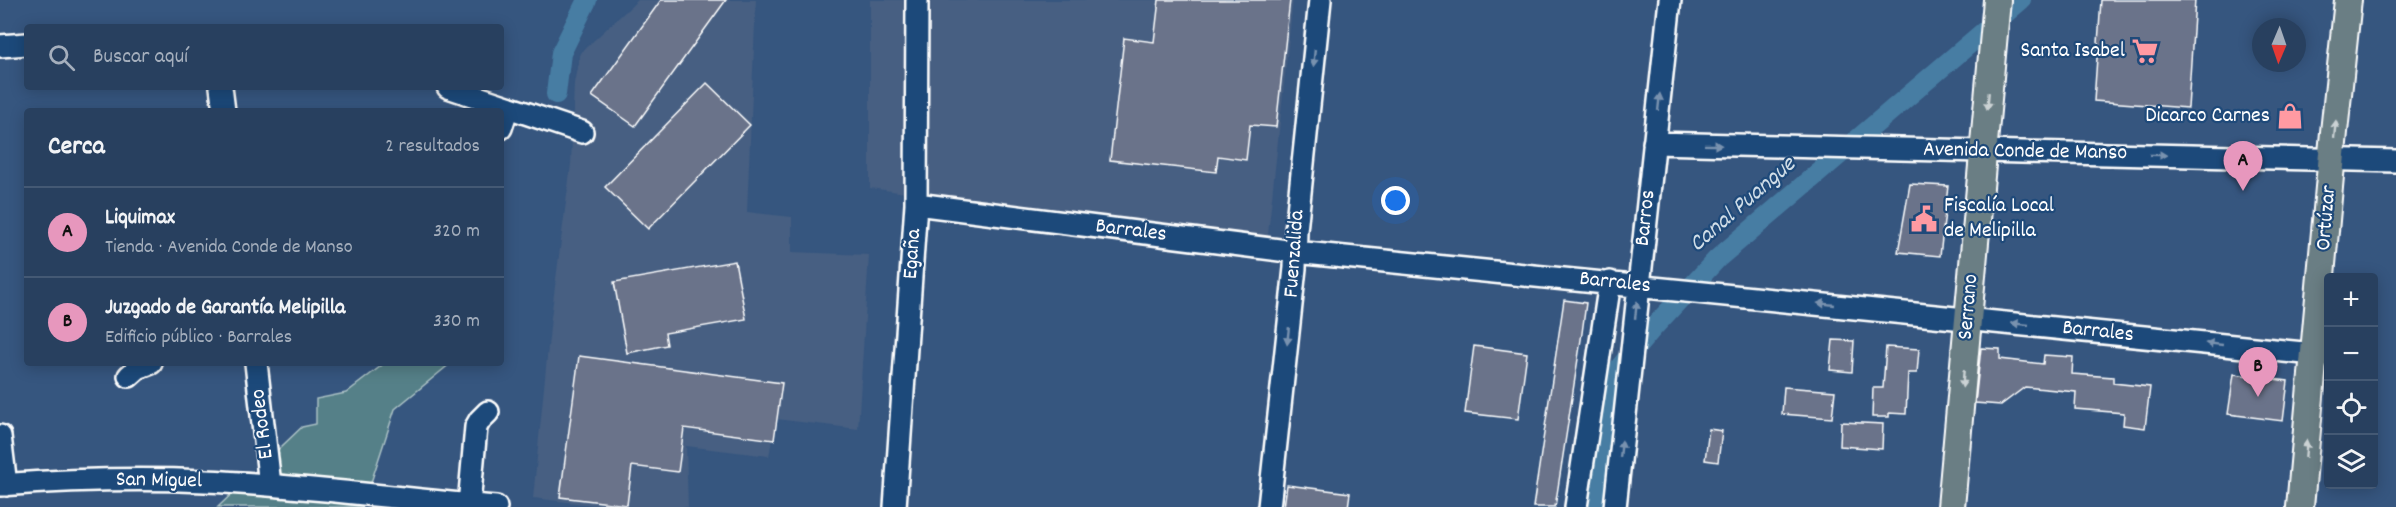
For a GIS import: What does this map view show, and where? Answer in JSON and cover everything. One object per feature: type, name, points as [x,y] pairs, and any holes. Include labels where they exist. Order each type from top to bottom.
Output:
[{"type":"main road","name":"Ortúzar","points":[[2300,507],[2349,0]]},
{"type":"main road","name":"Serrano","points":[[1952,507],[1997,1]]},
{"type":"street","name":"Egaña","points":[[895,507],[916,204],[917,0]]},
{"type":"street","name":"Fuenzalida","points":[[1269,507],[1320,0]]},
{"type":"street","name":"Barros","points":[[1615,507],[1670,0]]},
{"type":"street","points":[[0,46],[24,44]]},
{"type":"street","points":[[221,90],[224,108]]},
{"type":"street","points":[[457,90],[582,132]]},
{"type":"street","points":[[504,120],[508,107]]},
{"type":"street","name":"Avenida Conde de Manso","points":[[1654,143],[2396,161]]},
{"type":"street","name":"Barrales","points":[[916,204],[1295,252],[2314,354]]},
{"type":"street","points":[[1576,507],[1610,282]]},
{"type":"street","points":[[129,376],[143,366]]},
{"type":"street","name":"El Rodeo","points":[[256,366],[270,485]]},
{"type":"street","points":[[469,505],[476,427],[488,412]]},
{"type":"street","points":[[0,436],[3,485]]},
{"type":"street","name":"San Miguel","points":[[3,485],[142,479],[270,485],[496,507]]},
{"type":"shaded area","points":[[638,0],[756,0],[747,212],[792,217],[792,252],[869,255],[858,429],[776,419],[769,456],[686,446],[688,507],[609,507],[533,498],[551,317],[571,164],[574,83],[580,53]]},
{"type":"shaded area","points":[[870,0],[1293,0],[1267,244],[870,188]]},
{"type":"green space","points":[[381,366],[447,366],[395,409],[363,507],[218,507],[302,427],[316,424],[316,399],[346,393]]},
{"type":"building","points":[[661,0],[726,0],[635,126],[592,96]]},
{"type":"building","points":[[1159,0],[1290,0],[1276,127],[1250,125],[1246,160],[1218,156],[1216,172],[1110,160],[1124,38],[1154,42]]},
{"type":"building","name":"Santa Isabel","points":[[2101,0],[2195,0],[2188,108],[2094,101]]},
{"type":"building","points":[[707,83],[750,125],[648,229],[605,187]]},
{"type":"building","name":"Fiscalía Local de Melipilla","points":[[1910,184],[1948,186],[1940,256],[1898,252]]},
{"type":"building","points":[[735,261],[746,319],[665,333],[667,345],[627,353],[614,282]]},
{"type":"building","points":[[1564,300],[1586,303],[1582,333],[1555,507],[1533,507]]},
{"type":"building","points":[[1833,340],[1854,341],[1852,372],[1830,370]]},
{"type":"building","points":[[1474,346],[1527,353],[1518,419],[1465,413]]},
{"type":"building","points":[[1886,347],[1919,349],[1917,373],[1908,373],[1906,414],[1889,413],[1889,417],[1872,417],[1873,388],[1883,388]]},
{"type":"building","points":[[1981,348],[2000,349],[2000,359],[2043,364],[2044,355],[2073,357],[2072,374],[2113,377],[2113,383],[2150,387],[2145,428],[2123,425],[2124,413],[2075,409],[2076,392],[2025,387],[2001,405],[1975,403]]},
{"type":"building","points":[[579,356],[782,383],[774,440],[684,428],[678,472],[632,466],[627,505],[560,497]]},
{"type":"building","points":[[2234,374],[2288,381],[2283,421],[2228,414]]},
{"type":"building","points":[[1784,387],[1835,391],[1832,418],[1782,414]]},
{"type":"building","points":[[1841,422],[1883,424],[1882,449],[1840,446]]},
{"type":"building","points":[[1709,429],[1722,431],[1718,462],[1705,460]]},
{"type":"building","points":[[1287,485],[1350,493],[1348,507],[1284,507]]},
{"type":"waterway","points":[[556,94],[561,53],[587,0]]},
{"type":"waterway","name":"Canal Puangue","points":[[1593,507],[1605,412],[1612,385],[1620,367],[1652,329],[1717,259],[2021,0]]},
{"type":"place","name":"Santa Isabel","points":[[2145,51]]},
{"type":"place","name":"Dicarco Carnes","points":[[2290,116]]},
{"type":"place","name":"Liquimax","points":[[2243,191]]},
{"type":"place","name":"Fiscalía Local de Melipilla","points":[[1924,219]]},
{"type":"place","name":"Juzgado de Garantía Melipilla","points":[[2258,397]]}]
